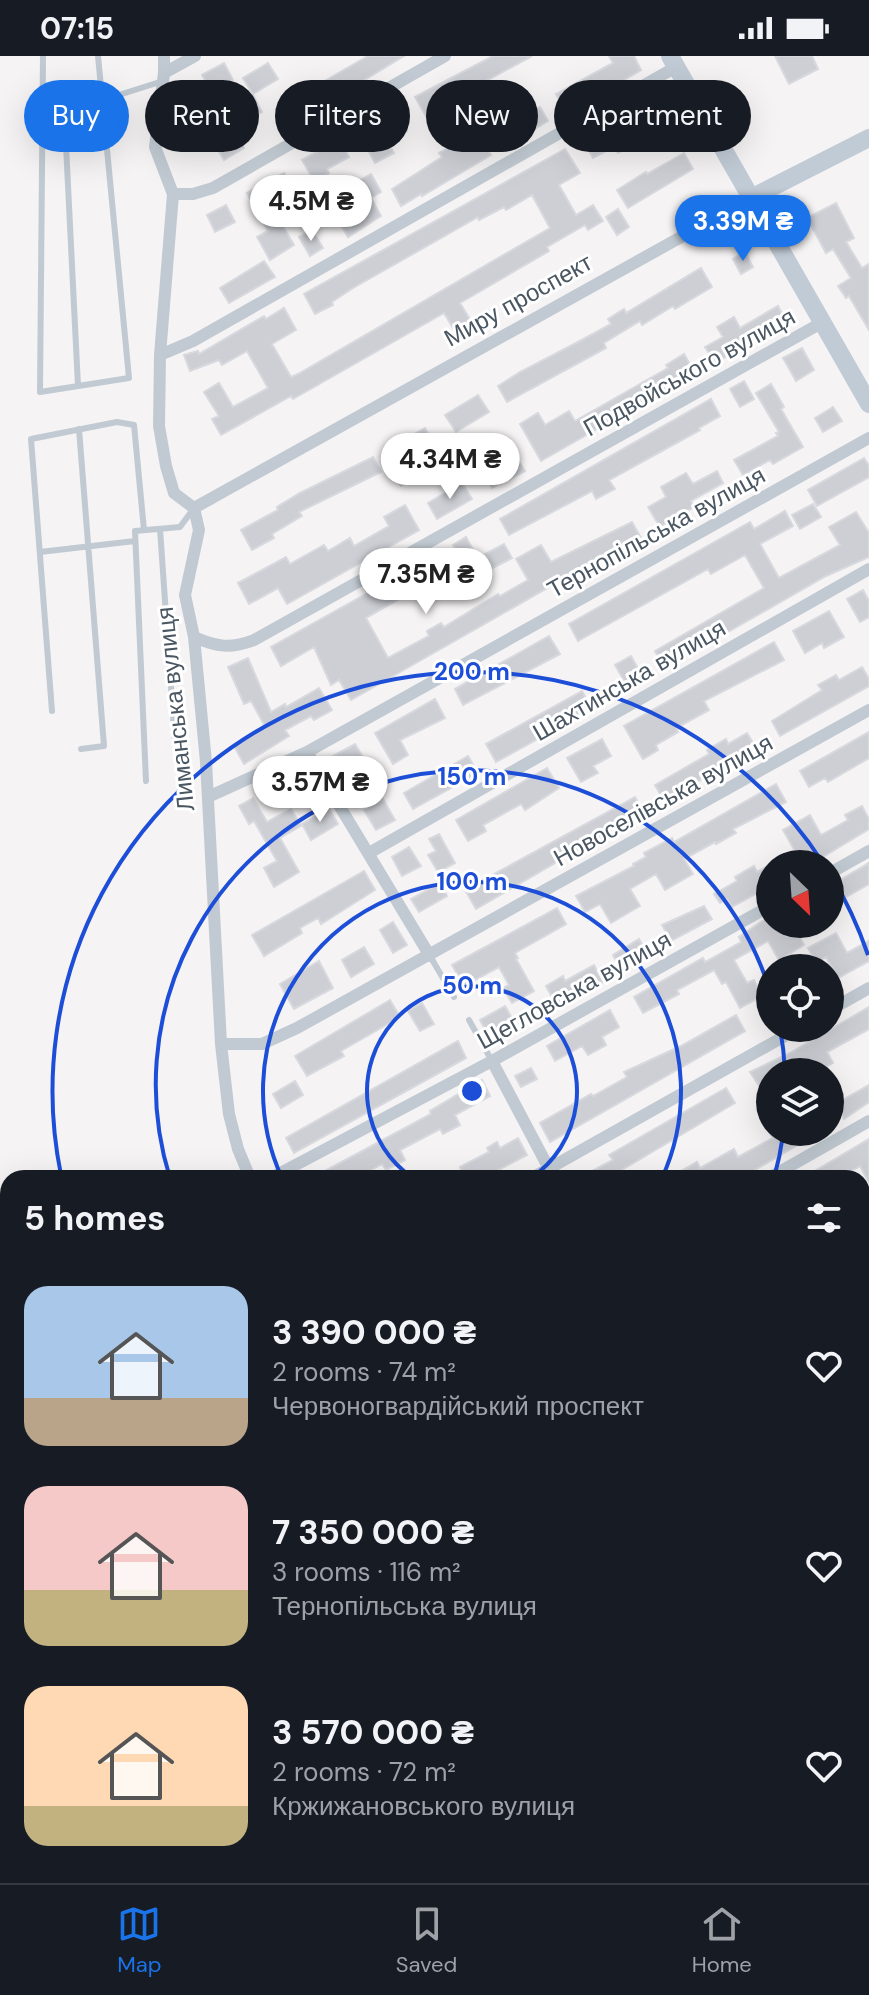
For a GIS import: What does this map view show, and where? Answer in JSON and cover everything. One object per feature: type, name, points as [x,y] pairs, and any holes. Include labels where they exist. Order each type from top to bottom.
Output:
[{"type":"main road","points":[[673,61],[867,396]]},
{"type":"main road","name":"Миру проспект","points":[[753,197],[869,138]]},
{"type":"street","points":[[164,56],[155,147],[173,194],[160,355],[159,426],[174,493],[194,508]]},
{"type":"street","points":[[164,77],[195,56]]},
{"type":"street","points":[[173,194],[193,194],[213,188],[445,56]]},
{"type":"street","points":[[160,355],[193,341],[673,61]]},
{"type":"street","name":"Миру проспект","points":[[194,508],[753,197]]},
{"type":"street","name":"Подвойського вулиця","points":[[194,637],[217,647],[236,647],[254,640],[823,322]]},
{"type":"street","name":"Тернопільська вулиця","points":[[208,797],[307,752],[869,438]]},
{"type":"street","name":"Лиманська вулиця","points":[[194,508],[199,530],[185,595],[194,637],[208,797],[221,1044],[229,1114],[247,1170]]},
{"type":"street","name":"Шахтинська вулиця","points":[[369,853],[869,569]]},
{"type":"street","name":"Новоселівська вулиця","points":[[221,1044],[262,1044],[297,1028],[869,710]]},
{"type":"street","points":[[307,752],[430,956]]},
{"type":"street","points":[[844,865],[869,851]]},
{"type":"street","name":"Щегловська вулиця","points":[[286,1170],[492,1061],[756,914]]},
{"type":"street","points":[[844,1002],[869,988]]},
{"type":"street","points":[[558,1170],[775,1042]]},
{"type":"street","points":[[492,1061],[549,1170]]},
{"type":"street","points":[[783,1170],[869,1121]]},
{"type":"lane","points":[[43,56],[43,80]]},
{"type":"lane","points":[[98,56],[101,80]]},
{"type":"lane","points":[[129,90],[164,77]]},
{"type":"lane","points":[[43,152],[40,392],[129,378],[108,152]]},
{"type":"lane","points":[[66,152],[78,386]]},
{"type":"lane","points":[[52,711],[31,439],[117,422],[134,425],[144,530]]},
{"type":"lane","points":[[79,429],[104,746],[81,749]]},
{"type":"lane","points":[[146,781],[135,531],[180,527],[194,508]]},
{"type":"lane","points":[[160,529],[175,744]]},
{"type":"lane","points":[[40,552],[135,541]]},
{"type":"lane","points":[[430,956],[454,997]]},
{"type":"lane","points":[[469,1020],[492,1061]]},
{"type":"building","points":[[368,56],[404,56],[364,80],[326,80]]},
{"type":"building","points":[[493,56],[532,56],[488,80],[447,80]]},
{"type":"building","points":[[609,56],[634,56],[641,70],[624,80],[582,80],[613,63]]},
{"type":"building","points":[[775,56],[812,56],[818,69],[789,84]]},
{"type":"building","points":[[224,63],[233,80],[205,80],[202,75]]},
{"type":"building","points":[[268,63],[278,79],[259,90],[259,80],[243,78]]},
{"type":"building","points":[[426,91],[426,116],[415,97]]},
{"type":"building","points":[[538,108],[548,121],[538,127]]},
{"type":"building","points":[[219,152],[237,152],[224,160]]},
{"type":"building","points":[[317,152],[346,152],[349,157],[327,169],[329,173],[314,181],[302,160]]},
{"type":"building","points":[[369,152],[393,152],[394,153],[375,163]]},
{"type":"building","points":[[489,152],[491,155],[401,206],[392,189],[442,157],[439,153]]},
{"type":"building","points":[[560,152],[567,152],[580,173],[559,185],[576,215],[593,205],[603,221],[588,230],[585,225],[547,247],[549,251],[460,303],[472,323],[456,333],[444,313],[293,399],[291,396],[221,435],[212,419],[219,416],[204,392],[219,383],[233,407],[268,388],[247,351],[222,365],[219,360],[190,371],[184,355],[198,351],[199,354],[264,316],[266,319],[284,308],[296,330],[272,344],[291,377],[550,228],[532,195],[506,210],[504,207],[479,220],[478,217],[353,288],[332,302],[333,305],[315,314],[304,294]]},
{"type":"building","points":[[590,152],[604,152],[593,158]]},
{"type":"building","points":[[684,153],[693,169],[628,208],[617,190]]},
{"type":"building","points":[[284,173],[295,194],[272,208],[294,245],[270,260],[257,237],[268,231],[247,193]]},
{"type":"building","points":[[371,174],[381,192],[371,198],[381,216],[348,237],[336,216],[353,206],[344,189]]},
{"type":"building","points":[[836,203],[854,238],[846,242],[862,268],[869,264],[869,330],[849,296],[846,298],[838,286],[851,278],[833,249],[826,253],[807,218]]},
{"type":"building","points":[[226,205],[235,222],[215,232],[207,215]]},
{"type":"building","points":[[618,209],[629,227],[617,235],[606,217]]},
{"type":"building","points":[[312,230],[323,248],[310,256],[299,237]]},
{"type":"building","points":[[745,252],[753,267],[741,274],[733,259]]},
{"type":"building","points":[[264,261],[275,277],[229,303],[220,288]]},
{"type":"building","points":[[701,268],[712,287],[642,325],[640,321],[604,343],[606,348],[507,402],[498,386],[611,324],[608,319],[624,309],[626,313]]},
{"type":"building","points":[[778,306],[787,323],[715,363],[705,347],[723,337],[717,327],[734,317],[740,328]]},
{"type":"building","points":[[802,348],[814,370],[796,381],[783,358]]},
{"type":"building","points":[[684,354],[695,373],[541,461],[520,424],[538,413],[545,425],[569,411],[575,421],[668,368],[666,365]]},
{"type":"building","points":[[744,381],[754,399],[740,407],[730,389]]},
{"type":"building","points":[[771,384],[784,407],[781,409],[803,447],[773,464],[770,460],[743,475],[734,460],[778,436],[776,433],[779,432],[756,393]]},
{"type":"building","points":[[478,395],[489,412],[456,432],[445,415]]},
{"type":"building","points":[[711,399],[720,416],[609,480],[615,489],[596,499],[592,491],[509,535],[500,519]]},
{"type":"building","points":[[833,407],[842,421],[823,432],[815,418]]},
{"type":"building","points":[[425,428],[432,441],[415,451],[407,438]]},
{"type":"building","points":[[503,436],[525,471],[492,488],[480,468],[470,474],[462,459]]},
{"type":"building","points":[[412,451],[425,471],[401,486],[388,466]]},
{"type":"building","points":[[373,457],[381,472],[299,512],[302,516],[272,534],[274,538],[252,550],[241,530],[278,510],[277,507],[300,493]]},
{"type":"building","points":[[864,458],[869,466],[869,477],[817,506],[808,490]]},
{"type":"building","points":[[717,471],[723,483],[691,501],[694,507],[660,527],[648,507],[666,497],[661,487],[686,473],[693,484]]},
{"type":"building","points":[[462,483],[472,499],[437,519],[428,503]]},
{"type":"building","points":[[813,504],[821,517],[800,529],[792,515]]},
{"type":"building","points":[[405,505],[419,530],[287,604],[278,588],[249,604],[238,583],[286,557],[290,564],[324,545],[328,551],[350,538],[354,546],[389,526],[384,517]]},
{"type":"building","points":[[785,511],[793,526],[760,544],[779,578],[840,545],[829,527],[856,512],[869,533],[869,557],[826,576],[665,668],[655,651],[764,588],[745,555],[711,574],[708,569],[578,641],[569,624],[750,522],[754,529]]},
{"type":"building","points":[[632,522],[641,538],[351,700],[339,680],[331,685],[314,647],[281,666],[271,647],[434,556],[445,576],[366,618],[388,658],[429,636],[427,631],[441,623],[444,627],[498,594],[500,596],[528,580],[516,559],[541,545],[551,562]]},
{"type":"building","points":[[466,537],[476,555],[463,562],[453,545]]},
{"type":"building","points":[[504,544],[512,558],[493,568],[485,554]]},
{"type":"building","points":[[863,590],[869,601],[869,617],[860,622],[847,599]]},
{"type":"building","points":[[829,611],[844,637],[824,648],[822,643],[805,653],[793,631]]},
{"type":"building","points":[[549,636],[560,654],[463,705],[455,689]]},
{"type":"building","points":[[774,642],[784,660],[704,701],[709,710],[676,728],[678,732],[656,745],[658,750],[643,759],[624,726]]},
{"type":"building","points":[[631,656],[644,679],[628,688],[615,665]]},
{"type":"building","points":[[248,658],[271,712],[319,688],[332,710],[314,720],[311,716],[285,730],[289,736],[244,764],[234,746],[266,728],[251,701],[244,704],[228,667]]},
{"type":"building","points":[[862,667],[869,679],[869,686],[780,736],[772,721],[822,690],[818,685],[836,675],[839,680]]},
{"type":"building","points":[[582,691],[592,709],[496,762],[486,744]]},
{"type":"building","points":[[435,699],[445,718],[400,740],[408,755],[393,764],[375,733]]},
{"type":"building","points":[[869,732],[869,758],[828,782],[825,778],[809,787],[800,771]]},
{"type":"building","points":[[747,733],[756,748],[664,801],[655,785],[709,754],[707,750],[726,739],[728,744]]},
{"type":"building","points":[[602,739],[611,756],[593,766],[598,773],[581,782],[567,758]]},
{"type":"building","points":[[355,744],[364,759],[332,776],[324,761]]},
{"type":"building","points":[[468,756],[478,773],[413,809],[404,793]]},
{"type":"building","points":[[547,768],[559,788],[525,810],[521,804],[483,825],[486,831],[468,841],[456,820]]},
{"type":"building","points":[[309,772],[318,790],[301,800],[291,783]]},
{"type":"building","points":[[776,784],[786,802],[733,829],[736,833],[684,859],[693,874],[665,890],[656,874],[630,889],[640,906],[611,923],[600,904],[585,912],[576,896],[634,866],[646,857],[644,853],[672,838],[674,842]]},
{"type":"building","points":[[635,797],[643,812],[476,909],[465,890]]},
{"type":"building","points":[[253,798],[267,822],[291,809],[301,826],[280,838],[299,872],[274,887],[264,868],[277,861],[254,821],[249,824],[239,806]]},
{"type":"building","points":[[383,799],[395,820],[376,830],[364,810]]},
{"type":"building","points":[[862,806],[869,819],[869,829],[834,850],[794,850],[783,830],[810,815],[821,835],[848,820],[845,815]]},
{"type":"building","points":[[329,809],[338,824],[311,840],[302,824]]},
{"type":"building","points":[[439,834],[455,863],[438,872],[428,855],[436,851],[429,839]]},
{"type":"building","points":[[409,847],[421,866],[402,876],[392,857]]},
{"type":"building","points":[[869,863],[869,884],[844,898],[844,878]]},
{"type":"building","points":[[754,866],[756,894],[732,907],[727,899],[720,903],[714,894],[737,881],[735,877]]},
{"type":"building","points":[[364,871],[375,890],[321,924],[318,918],[300,928],[302,933],[264,956],[252,935]]},
{"type":"building","points":[[440,883],[447,896],[419,912],[411,899]]},
{"type":"building","points":[[704,906],[712,919],[671,941],[662,925]]},
{"type":"building","points":[[557,908],[566,924],[515,953],[534,991],[512,1003],[503,988],[509,985],[499,967],[464,986],[452,965]]},
{"type":"building","points":[[393,922],[407,945],[393,953],[380,930]]},
{"type":"building","points":[[756,925],[756,938],[800,938],[804,945],[789,954],[776,954],[768,941],[734,960],[747,983],[754,980],[756,984],[756,999],[740,1008],[726,982],[722,984],[714,970],[643,1013],[634,997],[703,958],[705,962],[741,942],[739,937]]},
{"type":"building","points":[[827,938],[839,938],[847,953],[869,941],[869,961],[844,975],[844,954],[811,954],[808,948]]},
{"type":"building","points":[[639,939],[648,955],[621,970],[613,955]]},
{"type":"building","points":[[364,947],[374,964],[351,977],[342,960]]},
{"type":"building","points":[[319,961],[333,988],[294,1009],[280,984]]},
{"type":"building","points":[[594,965],[603,982],[557,1006],[546,986],[563,976],[565,981]]},
{"type":"building","points":[[390,1000],[400,1017],[341,1051],[344,1056],[307,1076],[295,1056]]},
{"type":"building","points":[[422,1003],[434,1024],[420,1031],[408,1011]]},
{"type":"building","points":[[505,1006],[513,1020],[504,1025],[510,1035],[493,1044],[480,1020]]},
{"type":"building","points":[[869,1007],[869,1029],[827,1052],[830,1058],[779,1058],[809,1042],[844,1042],[844,1022]]},
{"type":"building","points":[[610,1010],[619,1027],[602,1037],[606,1045],[588,1055],[582,1046],[555,1061],[547,1046]]},
{"type":"building","points":[[736,1015],[745,1031],[550,1142],[540,1123],[627,1077],[624,1072],[681,1046]]},
{"type":"building","points":[[458,1041],[466,1058],[294,1153],[286,1138]]},
{"type":"building","points":[[531,1068],[537,1079],[521,1087],[515,1076]]},
{"type":"building","points":[[482,1080],[490,1096],[455,1115],[460,1125],[443,1134],[440,1129],[400,1150],[405,1160],[386,1170],[382,1164],[371,1170],[327,1170],[431,1114],[430,1111]]},
{"type":"building","points":[[295,1081],[303,1095],[281,1108],[273,1094]]},
{"type":"building","points":[[869,1085],[869,1102],[844,1119],[844,1099]]},
{"type":"building","points":[[726,1088],[735,1103],[622,1170],[594,1170],[613,1160],[609,1155]]},
{"type":"building","points":[[518,1138],[527,1155],[498,1170],[461,1170],[460,1167],[489,1152],[487,1148],[497,1142],[500,1148]]},
{"type":"building","points":[[869,1139],[869,1170],[862,1170],[860,1166],[853,1170],[817,1170]]},
{"type":"building","points":[[758,1146],[796,1146],[755,1170],[683,1170],[697,1162],[700,1168],[734,1149],[738,1157]]}]
